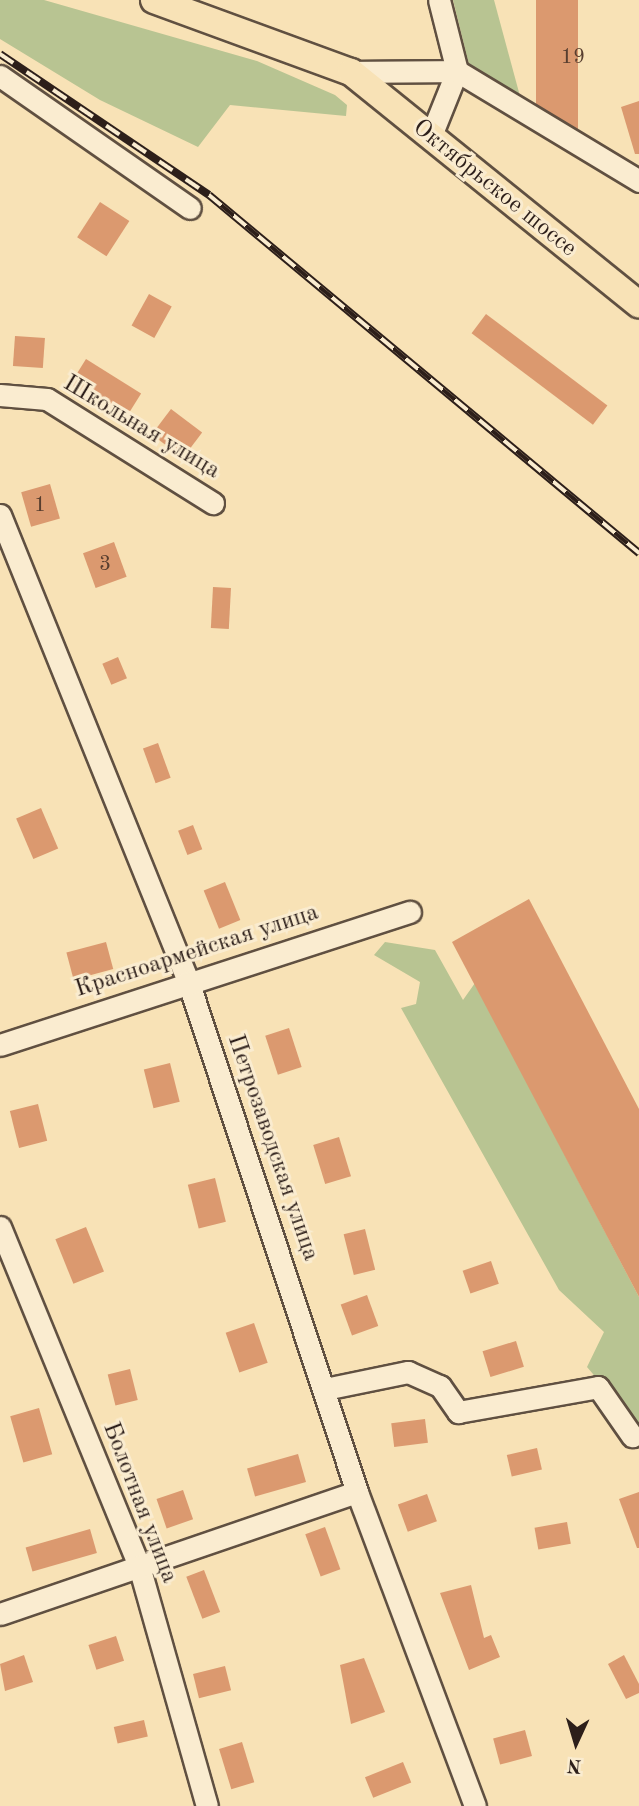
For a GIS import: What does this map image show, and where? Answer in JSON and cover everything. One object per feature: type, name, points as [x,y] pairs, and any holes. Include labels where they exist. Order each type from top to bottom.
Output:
[{"type":"main road","name":"Октябрьское шоссе","points":[[154,0],[351,72],[639,304]]},
{"type":"street","points":[[430,138],[457,71],[439,0]]},
{"type":"street","name":"Октябрьское шоссе","points":[[351,72],[457,71]]},
{"type":"street","points":[[457,71],[639,181]]},
{"type":"street","points":[[0,76],[190,208]]},
{"type":"street","name":"Школьная улица","points":[[0,395],[47,399],[213,503]]},
{"type":"street","name":"Петрозаводская улица","points":[[0,515],[188,981],[357,1492],[475,1806]]},
{"type":"street","name":"Красноармейская улица","points":[[0,1045],[188,981],[410,912]]},
{"type":"street","name":"Болотная улица","points":[[0,1227],[139,1566],[207,1806]]},
{"type":"street","points":[[325,1389],[408,1372],[440,1386],[458,1412],[598,1387],[632,1436]]},
{"type":"street","points":[[0,1614],[357,1492]]},
{"type":"green space","points":[[0,0],[44,0],[257,61],[335,95],[347,105],[346,116],[230,105],[198,147],[100,100],[0,39]]},
{"type":"green space","points":[[453,0],[494,0],[524,111],[471,73]]},
{"type":"green space","points":[[385,942],[435,950],[463,1000],[475,983],[639,1297],[639,1428],[587,1367],[604,1332],[559,1290],[401,1008],[416,1004],[420,982],[374,955]]},
{"type":"building","points":[[536,0],[578,0],[578,129],[536,129]]},
{"type":"building","points":[[639,101],[639,154],[635,154],[621,107]]},
{"type":"building","points":[[100,202],[129,221],[106,256],[77,237]]},
{"type":"building","points":[[149,294],[172,307],[154,338],[132,325]]},
{"type":"building","points":[[486,314],[607,405],[593,425],[472,333]]},
{"type":"building","points":[[15,336],[45,338],[43,368],[13,366]]},
{"type":"building","points":[[86,359],[141,393],[125,419],[70,384]]},
{"type":"building","points":[[171,409],[202,432],[183,458],[152,435]]},
{"type":"building","points":[[50,484],[60,519],[31,527],[21,492]]},
{"type":"building","points":[[114,542],[127,577],[96,588],[83,553]]},
{"type":"building","points":[[213,587],[231,588],[229,629],[211,628]]},
{"type":"building","points":[[118,657],[127,678],[111,685],[102,664]]},
{"type":"building","points":[[158,743],[171,778],[156,783],[143,748]]},
{"type":"building","points":[[41,808],[58,849],[33,859],[16,819]]},
{"type":"building","points":[[193,825],[202,849],[187,855],[178,831]]},
{"type":"building","points":[[225,882],[240,920],[219,929],[204,891]]},
{"type":"building","points":[[529,899],[639,1109],[639,1297],[452,942]]},
{"type":"building","points":[[106,942],[113,969],[74,980],[66,953]]},
{"type":"building","points":[[289,1028],[302,1067],[278,1075],[265,1036]]},
{"type":"building","points":[[170,1063],[180,1102],[153,1108],[144,1070]]},
{"type":"building","points":[[38,1104],[47,1141],[19,1148],[10,1111]]},
{"type":"building","points":[[339,1137],[351,1176],[325,1184],[313,1145]]},
{"type":"building","points":[[215,1178],[226,1222],[199,1228],[188,1185]]},
{"type":"building","points":[[86,1227],[104,1272],[73,1284],[55,1239]]},
{"type":"building","points":[[365,1229],[375,1270],[354,1275],[344,1234]]},
{"type":"building","points":[[491,1261],[499,1284],[470,1293],[463,1271]]},
{"type":"building","points":[[367,1295],[378,1326],[352,1336],[341,1305]]},
{"type":"building","points":[[254,1323],[268,1363],[239,1372],[226,1333]]},
{"type":"building","points":[[516,1341],[524,1367],[490,1377],[483,1351]]},
{"type":"building","points":[[130,1369],[138,1400],[115,1406],[108,1375]]},
{"type":"building","points":[[39,1408],[52,1454],[23,1462],[10,1416]]},
{"type":"building","points":[[425,1419],[428,1443],[394,1447],[391,1423]]},
{"type":"building","points":[[537,1448],[542,1469],[512,1476],[507,1455]]},
{"type":"building","points":[[298,1454],[306,1482],[255,1496],[247,1469]]},
{"type":"building","points":[[183,1490],[193,1519],[167,1528],[157,1499]]},
{"type":"building","points":[[639,1492],[639,1548],[637,1548],[619,1499]]},
{"type":"building","points":[[427,1494],[437,1521],[408,1532],[398,1505]]},
{"type":"building","points":[[567,1522],[571,1544],[538,1549],[535,1528]]},
{"type":"building","points":[[325,1527],[340,1569],[321,1576],[305,1534]]},
{"type":"building","points":[[90,1529],[97,1553],[32,1571],[26,1547]]},
{"type":"building","points":[[204,1570],[220,1612],[202,1619],[186,1577]]},
{"type":"building","points":[[471,1585],[484,1638],[491,1635],[500,1657],[469,1670],[440,1593]]},
{"type":"building","points":[[116,1636],[124,1661],[96,1670],[88,1645]]},
{"type":"building","points":[[24,1655],[33,1682],[5,1691],[0,1664]]},
{"type":"building","points":[[624,1655],[639,1684],[639,1693],[626,1699],[608,1664]]},
{"type":"building","points":[[364,1658],[385,1712],[351,1724],[340,1665]]},
{"type":"building","points":[[225,1666],[231,1690],[199,1698],[193,1674]]},
{"type":"building","points":[[144,1720],[148,1737],[118,1744],[114,1727]]},
{"type":"building","points":[[525,1730],[532,1756],[500,1765],[493,1739]]},
{"type":"building","points":[[242,1742],[254,1782],[231,1789],[219,1749]]},
{"type":"building","points":[[403,1762],[411,1782],[373,1798],[365,1777]]},
{"type":"railway","points":[[0,54],[209,195],[639,553]]}]
